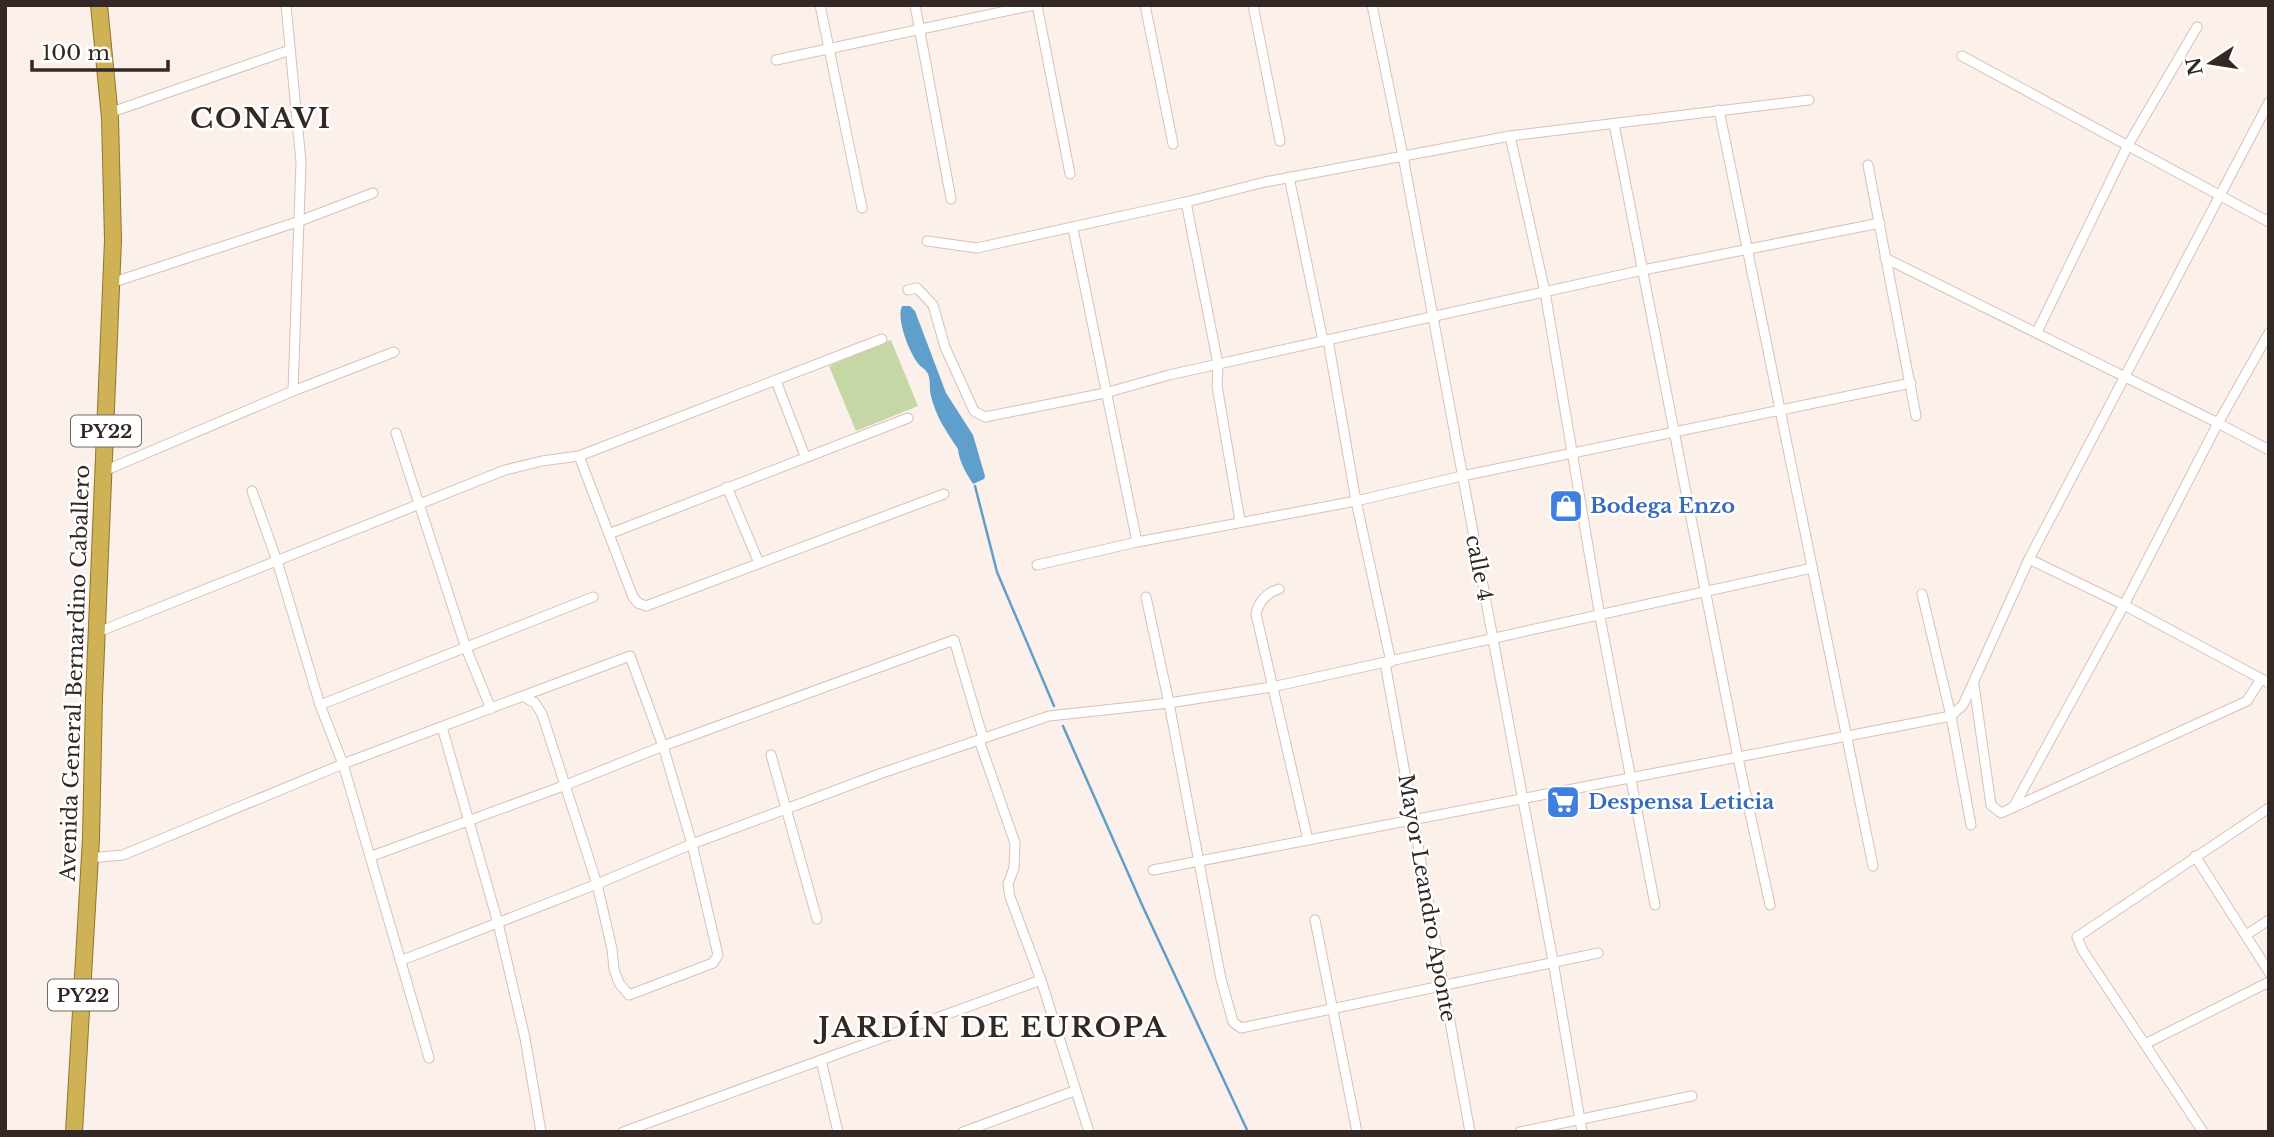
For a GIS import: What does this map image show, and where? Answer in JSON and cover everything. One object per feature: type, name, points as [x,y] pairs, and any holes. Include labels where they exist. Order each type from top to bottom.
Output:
[{"type":"highway","name":"Avenida General Bernardino Caballero","points":[[74,1132],[85,967],[113,240],[109,113],[99,5]]},
{"type":"street","points":[[286,5],[300,150],[293,391]]},
{"type":"street","points":[[820,5],[862,208]]},
{"type":"street","points":[[915,5],[951,199]]},
{"type":"street","points":[[776,60],[1035,5],[1070,174]]},
{"type":"street","points":[[1145,5],[1173,144]]},
{"type":"street","points":[[1253,5],[1280,141]]},
{"type":"street","name":"calle 4","points":[[1372,5],[1433,316],[1553,961],[1582,1132]]},
{"type":"street","points":[[2037,332],[2128,145],[2197,27]]},
{"type":"street","points":[[109,113],[290,50]]},
{"type":"street","points":[[1962,56],[2269,222]]},
{"type":"street","points":[[927,241],[977,248],[1073,229],[1289,177],[1510,136],[1809,100]]},
{"type":"street","points":[[1153,870],[1951,716],[1963,705],[2029,559],[2269,102]]},
{"type":"street","points":[[1719,110],[1873,866]]},
{"type":"street","points":[[1614,124],[1738,758],[1770,905]]},
{"type":"street","points":[[1510,136],[1545,292],[1600,617],[1655,905]]},
{"type":"street","points":[[1868,165],[1916,416]]},
{"type":"street","name":"Mayor Leandro Aponte","points":[[1289,177],[1325,340],[1388,663],[1413,819],[1470,1132]]},
{"type":"street","points":[[111,283],[298,222],[373,192]]},
{"type":"street","points":[[1186,202],[1218,364],[1217,386],[1240,521]]},
{"type":"street","points":[[908,290],[917,288],[933,305],[945,347],[974,411],[985,417],[1105,393],[1218,364],[1643,270],[1880,223]]},
{"type":"street","points":[[1073,229],[1137,542]]},
{"type":"street","points":[[1885,258],[2269,450]]},
{"type":"street","points":[[2014,806],[2124,605],[2218,423],[2269,333]]},
{"type":"street","points":[[98,632],[505,470],[579,456],[882,339]]},
{"type":"street","points":[[104,471],[293,391],[394,352]]},
{"type":"street","points":[[776,381],[805,456]]},
{"type":"street","points":[[1037,565],[1240,521],[1356,501],[1462,476],[1911,383]]},
{"type":"street","points":[[609,534],[908,418]]},
{"type":"street","points":[[397,433],[466,648],[491,709]]},
{"type":"street","points":[[579,456],[632,597],[646,606],[944,494]]},
{"type":"street","points":[[727,487],[759,563]]},
{"type":"street","points":[[252,491],[277,561],[320,705],[343,764],[372,856],[429,1058]]},
{"type":"street","points":[[1974,683],[1991,805],[2001,813],[2247,701],[2265,681],[2124,605],[2029,559]]},
{"type":"street","points":[[400,961],[692,844],[882,773],[1049,716],[1169,703],[1272,687],[1600,617],[1705,590],[1812,568]]},
{"type":"street","points":[[1279,589],[1271,592],[1259,603],[1256,614],[1308,840]]},
{"type":"street","points":[[1922,594],[1951,716],[1971,825]]},
{"type":"street","points":[[320,705],[593,597]]},
{"type":"street","points":[[1146,597],[1169,703],[1221,979],[1233,1022],[1241,1028],[1598,953]]},
{"type":"street","points":[[372,856],[954,640],[981,739],[1016,843],[1014,868],[1008,884],[1010,897],[1041,980],[1088,1132]]},
{"type":"street","points":[[89,858],[123,855],[343,764],[491,709],[523,696],[630,656],[663,746],[692,844],[719,955],[713,963],[629,995],[619,984],[597,884],[566,785],[542,714],[535,703],[523,696]]},
{"type":"street","points":[[442,727],[498,923],[525,1038],[541,1132]]},
{"type":"street","points":[[771,755],[817,919]]},
{"type":"street","points":[[2203,1132],[2083,951],[2077,937],[2269,808]]},
{"type":"street","points":[[2195,856],[2269,972]]},
{"type":"street","points":[[1315,920],[1357,1132]]},
{"type":"street","points":[[2246,935],[2269,920]]},
{"type":"street","points":[[624,1132],[1041,980]]},
{"type":"street","points":[[2145,1044],[2269,982]]},
{"type":"street","points":[[821,1060],[838,1132]]},
{"type":"street","points":[[963,1132],[1074,1091]]},
{"type":"street","points":[[1520,1132],[1692,1096]]},
{"type":"green space","points":[[891,340],[918,406],[856,431],[829,366]]},
{"type":"water","points":[[902,306],[910,306],[915,311],[946,393],[973,435],[985,476],[973,484],[961,462],[958,449],[936,411],[928,374],[917,362],[907,343],[902,327]]},
{"type":"waterway","points":[[975,486],[997,572],[1054,706]]},
{"type":"waterway","points":[[1063,726],[1143,907],[1248,1132]]},
{"type":"place","name":"Bodega Enzo","points":[[1566,506]]},
{"type":"place","name":"Despensa Leticia","points":[[1563,802]]},
{"type":"district","name":"CONAVI","points":[[261,118]]},
{"type":"district","name":"JARDÍN DE EUROPA","points":[[993,1027]]}]
